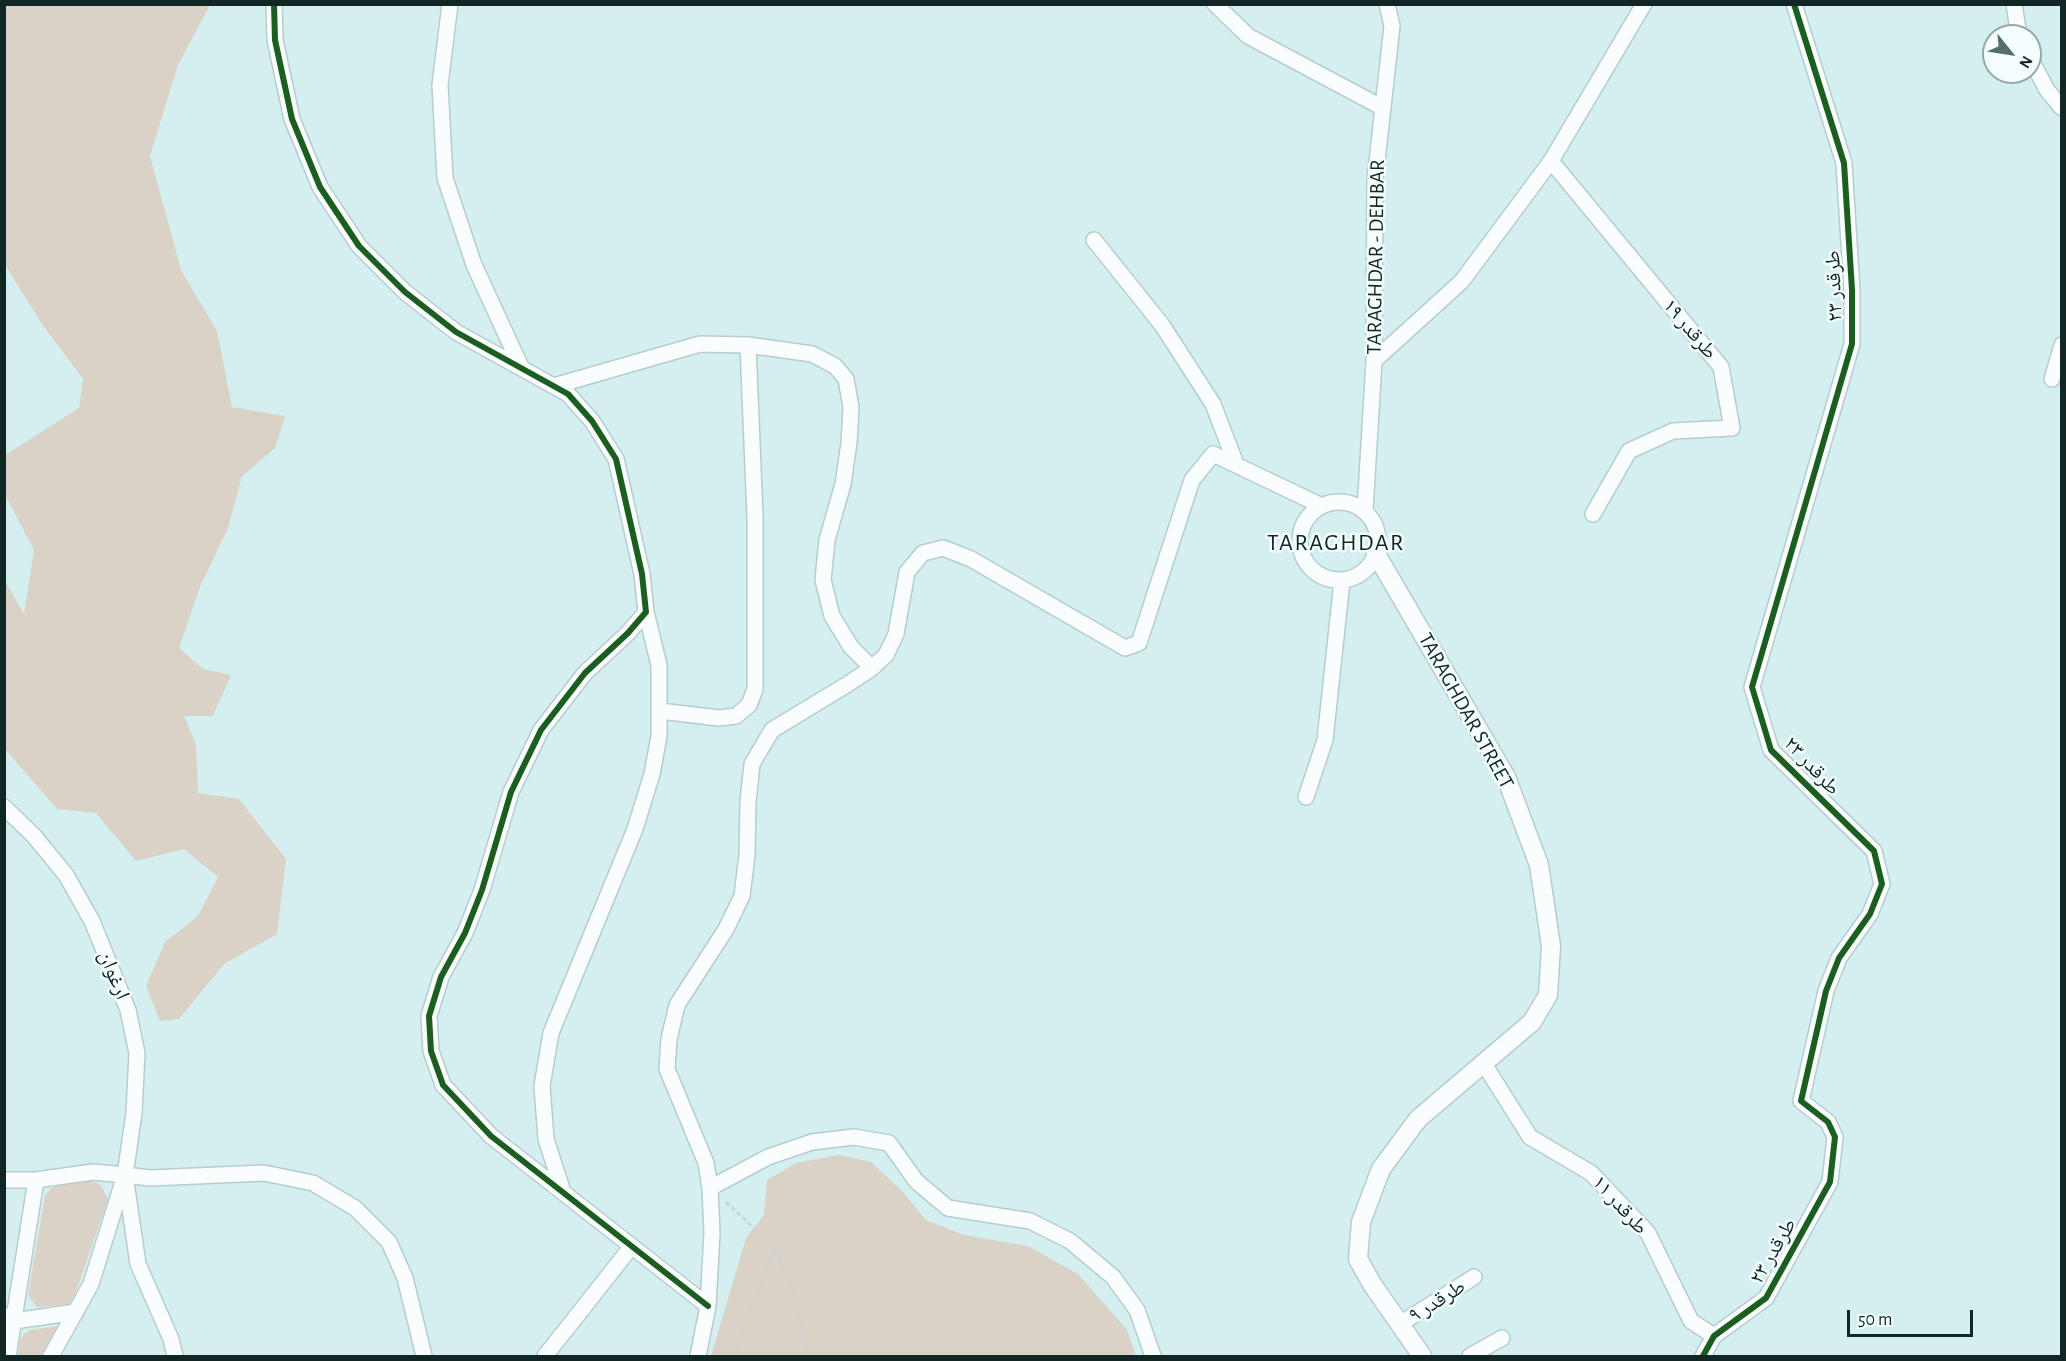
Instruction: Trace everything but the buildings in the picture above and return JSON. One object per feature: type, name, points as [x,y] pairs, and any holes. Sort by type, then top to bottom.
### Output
[{"type":"street","points":[[274,4],[274,40],[292,119],[320,187],[360,246],[405,292],[456,332],[568,394],[592,421],[616,459],[642,573],[646,612],[659,665],[659,736],[652,774],[635,829],[551,1033],[542,1086],[546,1139],[564,1192]]},
{"type":"street","points":[[450,4],[440,85],[445,178],[474,265],[521,367]]},
{"type":"street","points":[[1215,4],[1248,36],[1383,108]]},
{"type":"street","name":"TARAGHDAR - DEHBAR","points":[[1365,511],[1374,361],[1375,179],[1392,26],[1387,4]]},
{"type":"street","points":[[1374,361],[1462,281],[1551,161],[1644,4]]},
{"type":"street","name":"طرقدر ۲۳","points":[[1714,1336],[1766,1298],[1830,1182],[1835,1137],[1828,1122],[1801,1101],[1826,991],[1839,958],[1870,914],[1882,884],[1874,851],[1771,750],[1752,687],[1852,344],[1852,290],[1844,163],[1794,4]]},
{"type":"street","points":[[2014,4],[2017,24]]},
{"type":"street","points":[[2042,81],[2061,108]]},
{"type":"street","name":"طرقدر ۱۹","points":[[1551,161],[1721,367],[1732,428],[1673,431],[1629,451],[1593,514]]},
{"type":"street","points":[[1094,240],[1162,325],[1213,404],[1236,464]]},
{"type":"street","points":[[554,386],[700,344],[748,345],[812,354],[835,366],[846,378],[851,407],[849,443],[843,484],[827,540],[823,580],[832,616],[851,647],[872,668]]},
{"type":"street","points":[[660,711],[718,717],[736,716],[749,705],[755,689],[755,516],[748,345]]},
{"type":"street","points":[[2052,379],[2061,345]]},
{"type":"street","points":[[698,1356],[708,1306],[712,1233],[711,1188],[706,1163],[666,1069],[669,1040],[677,1005],[726,929],[742,896],[747,855],[748,802],[752,764],[772,730],[872,668],[886,654],[896,634],[908,572],[923,553],[943,548],[971,559],[1125,648],[1139,643],[1192,480],[1213,454],[1322,506]]},
{"type":"street","points":[[1337,502],[1352,504],[1365,511],[1374,524],[1378,538],[1377,554],[1369,567],[1357,577],[1342,581],[1326,579],[1313,571],[1304,559],[1300,544],[1302,529],[1309,515],[1322,506],[1337,502]]},
{"type":"street","name":"TARAGHDAR STREET","points":[[1377,554],[1506,777],[1539,865],[1551,946],[1548,995],[1532,1022],[1418,1119],[1381,1169],[1361,1222],[1358,1258],[1372,1284],[1422,1356]]},
{"type":"street","points":[[1306,797],[1325,740],[1342,581]]},
{"type":"street","points":[[646,612],[628,633],[585,673],[541,730],[511,792],[482,890],[465,933],[441,977],[429,1016],[431,1051],[443,1084],[491,1136],[708,1306]]},
{"type":"street","name":"ارغوان","points":[[4,807],[34,836],[66,875],[92,921],[128,1010],[137,1053],[134,1113],[125,1175]]},
{"type":"street","name":"طرقدر ۱۱","points":[[1484,1064],[1530,1137],[1591,1173],[1648,1233],[1691,1321],[1714,1336]]},
{"type":"street","points":[[711,1188],[768,1157],[812,1142],[854,1137],[889,1143],[916,1180],[948,1208],[1030,1221],[1070,1241],[1113,1277],[1137,1310],[1153,1356]]},
{"type":"street","points":[[4,1180],[36,1180],[93,1172],[150,1178],[264,1173],[313,1183],[355,1208],[389,1242],[405,1278],[424,1356]]},
{"type":"street","points":[[51,1356],[91,1284],[125,1175]]},
{"type":"street","points":[[125,1175],[138,1264],[171,1339],[175,1356]]},
{"type":"street","points":[[8,1356],[9,1318],[36,1180]]},
{"type":"street","points":[[545,1356],[632,1246]]},
{"type":"street","name":"طرقدر ۹","points":[[1400,1324],[1474,1277]]},
{"type":"street","points":[[9,1318],[76,1312]]},
{"type":"street","points":[[1703,1356],[1714,1336]]},
{"type":"street","points":[[1470,1356],[1502,1338]]},
{"type":"path","points":[[711,1188],[774,1247],[794,1292],[808,1356]]},
{"type":"path","points":[[735,1356],[737,1344],[774,1247]]},
{"type":"shaded area","points":[[5,4],[210,5],[178,65],[150,156],[181,270],[217,331],[232,407],[285,416],[275,448],[242,476],[228,528],[200,587],[179,648],[203,669],[231,675],[213,716],[184,716],[196,744],[198,793],[239,799],[286,859],[277,934],[224,964],[179,1019],[160,1021],[146,986],[165,942],[198,916],[218,877],[184,849],[136,861],[96,813],[57,809],[5,749],[5,581],[24,614],[34,550],[5,495],[5,455],[79,408],[83,379],[42,324],[5,265]]},
{"type":"shaded area","points":[[839,1155],[871,1162],[902,1191],[926,1220],[964,1235],[1028,1246],[1078,1274],[1127,1330],[1136,1356],[711,1356],[746,1238],[764,1215],[767,1180],[796,1163]]},
{"type":"shaded area","points":[[92,1180],[101,1186],[108,1199],[76,1292],[69,1304],[37,1307],[28,1295],[45,1195],[53,1187]]},
{"type":"shaded area","points":[[58,1326],[41,1356],[18,1356],[20,1340],[24,1334],[31,1330]]},
{"type":"cycle path","points":[[274,4],[275,40],[292,119],[320,187],[359,246],[405,292],[456,332],[568,394],[592,421],[616,459],[642,574],[646,612],[628,633],[585,673],[541,730],[511,792],[482,890],[465,933],[441,977],[429,1016],[431,1051],[443,1085],[491,1136],[708,1306]]},
{"type":"cycle path","points":[[1703,1356],[1714,1336],[1766,1298],[1830,1182],[1835,1137],[1828,1122],[1801,1101],[1826,991],[1839,958],[1870,914],[1882,884],[1874,851],[1771,750],[1752,687],[1852,344],[1852,290],[1844,163],[1794,4]]},
{"type":"district","name":"TARAGHDAR","points":[[1336,543]]}]
